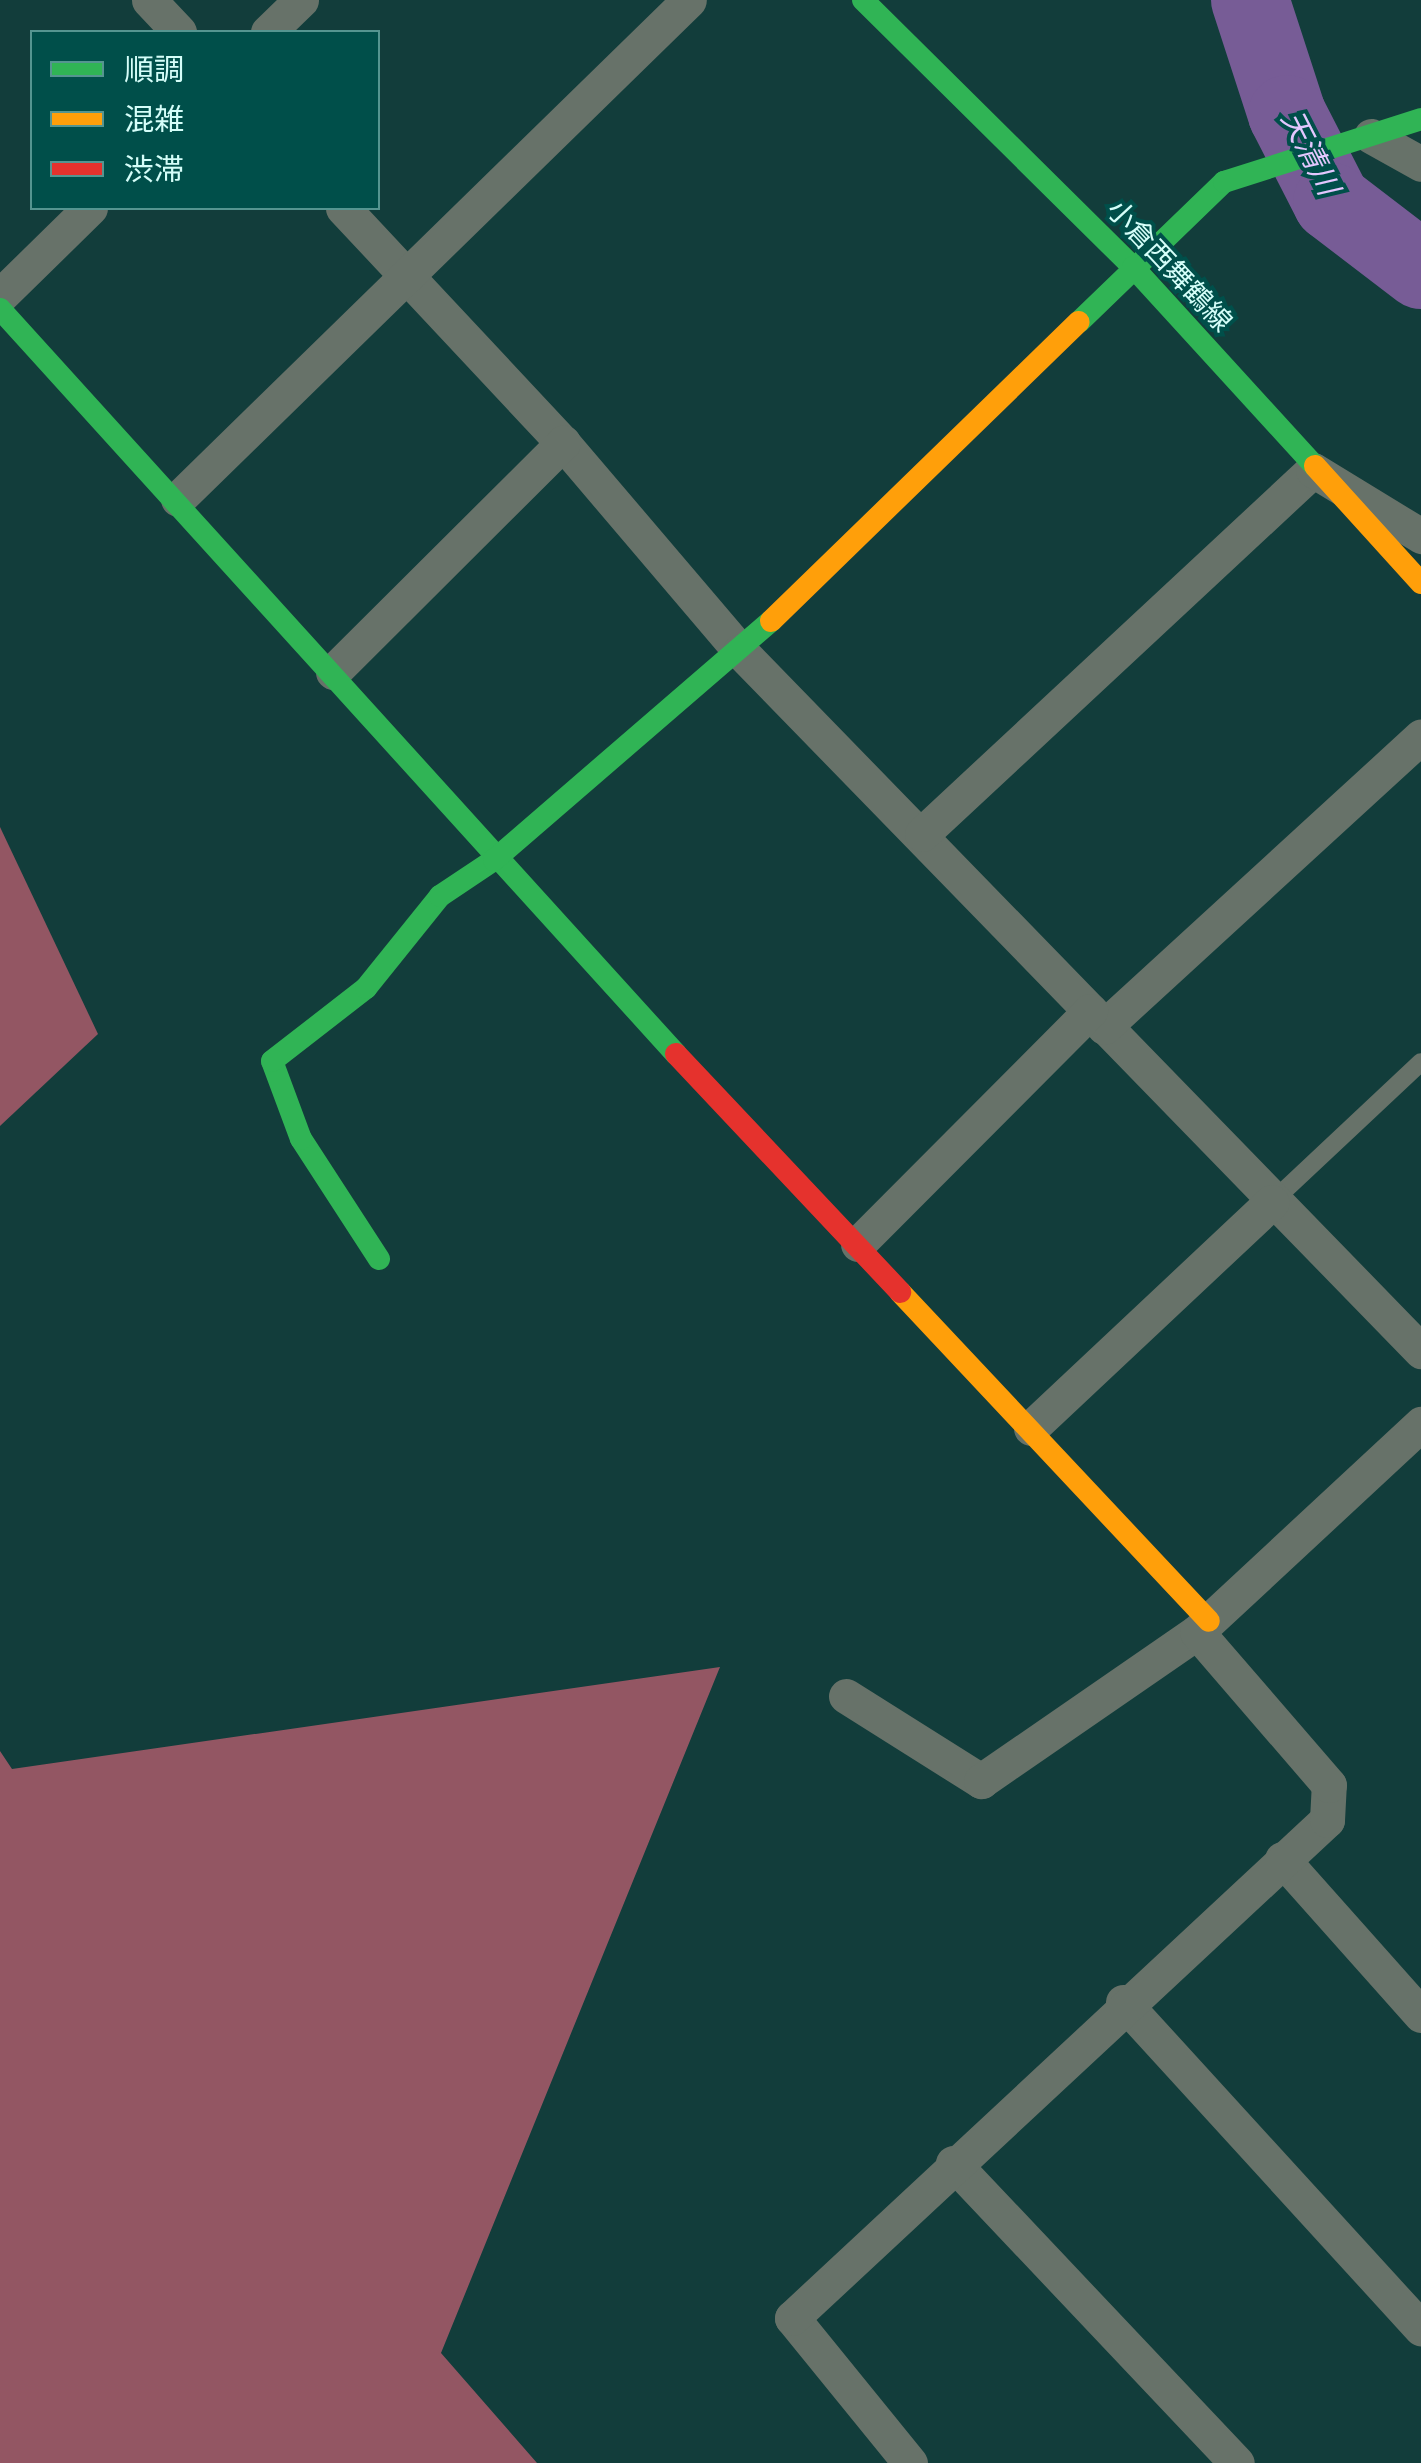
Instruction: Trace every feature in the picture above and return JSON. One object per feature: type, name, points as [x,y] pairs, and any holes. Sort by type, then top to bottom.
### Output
[{"type":"street","points":[[148,0],[177,30]]},
{"type":"street","points":[[270,30],[301,0]]},
{"type":"street","points":[[178,498],[688,0]]},
{"type":"street","name":"小倉西舞鶴線","points":[[863,0],[1133,266],[1313,470],[1421,583]]},
{"type":"street","points":[[379,1259],[301,1139],[272,1061],[366,988],[440,896],[494,860],[740,651],[1133,266],[1224,182],[1421,118]]},
{"type":"street","points":[[1371,136],[1421,164]]},
{"type":"street","points":[[0,296],[88,210]]},
{"type":"street","points":[[345,210],[563,444],[740,651],[1421,1351]]},
{"type":"street","points":[[0,310],[178,498],[334,672],[494,860],[1031,1428],[1203,1627],[1329,1785],[1327,1820],[1123,2002],[792,2318],[910,2463]]},
{"type":"street","points":[[334,672],[563,444]]},
{"type":"street","points":[[922,834],[1313,470],[1421,536]]},
{"type":"street","points":[[858,1244],[1097,1019],[1421,737]]},
{"type":"street","points":[[1031,1428],[1272,1202]]},
{"type":"street","points":[[846,1696],[980,1781],[1203,1627],[1421,1424]]},
{"type":"street","points":[[1282,1859],[1421,2015]]},
{"type":"street","points":[[1123,2002],[1421,2328]]},
{"type":"street","points":[[953,2163],[1237,2463]]},
{"type":"lane","points":[[1272,1202],[1421,1062]]},
{"type":"shaded area","points":[[0,827],[98,1034],[0,1126]]},
{"type":"shaded area","points":[[720,1667],[441,2353],[537,2463],[0,2463],[0,1751],[12,1769]]},
{"type":"waterway","name":"天清川","points":[[1250,0],[1287,114],[1332,202],[1421,270]]},
{"type":"traffic: fast","points":[[863,0],[1133,267],[1315,466]]},
{"type":"traffic: fast","points":[[1079,322],[1224,182],[1421,119]]},
{"type":"traffic: fast","points":[[0,309],[676,1054]]},
{"type":"traffic: fast","points":[[379,1259],[301,1139],[272,1061],[366,988],[440,896],[494,860],[771,621]]},
{"type":"traffic: slow","points":[[771,621],[1079,322]]},
{"type":"traffic: slow","points":[[1315,466],[1421,583]]},
{"type":"traffic: slow","points":[[900,1292],[1209,1621]]},
{"type":"traffic: jam","points":[[676,1054],[900,1292]]}]
